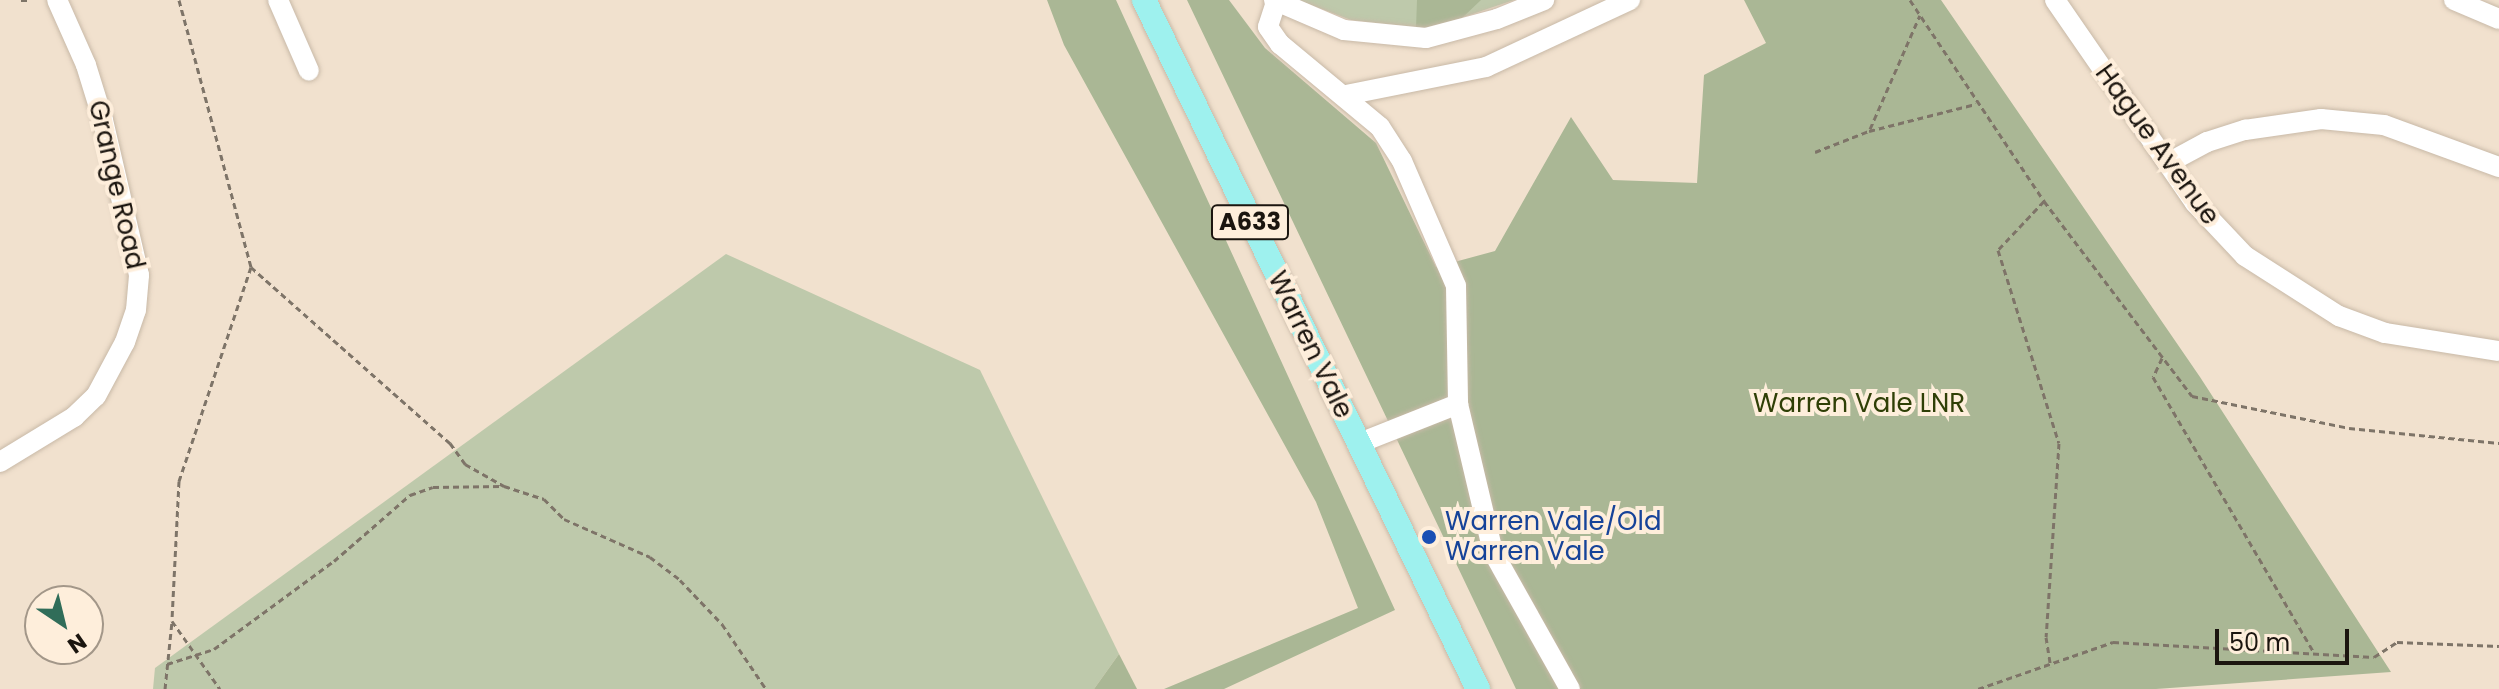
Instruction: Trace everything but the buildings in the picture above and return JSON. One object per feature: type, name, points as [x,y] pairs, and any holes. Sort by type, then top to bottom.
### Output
[{"type":"main road","name":"Warren Vale","points":[[1144,0],[1478,689]]},
{"type":"street","name":"Grange Road","points":[[0,462],[74,417],[96,396],[125,342],[136,310],[139,275],[103,120],[86,65],[57,0]]},
{"type":"street","points":[[278,0],[309,71]]},
{"type":"street","points":[[1544,0],[1497,19],[1426,38],[1344,30],[1275,1],[1268,27],[1280,44],[1346,95],[1380,127],[1402,161],[1456,286],[1458,404],[1493,552],[1570,689]]},
{"type":"street","points":[[1346,95],[1486,67],[1630,0]]},
{"type":"street","name":"Hague Avenue","points":[[2055,0],[2168,163],[2222,234],[2298,294],[2385,333],[2499,351]]},
{"type":"street","points":[[2454,0],[2499,19]]},
{"type":"street","points":[[2168,163],[2207,142],[2245,130],[2321,119],[2384,125],[2499,167]]},
{"type":"street","points":[[1357,444],[1458,404]]},
{"type":"path","points":[[21,0],[30,0]]},
{"type":"path","points":[[179,0],[251,267],[450,443],[465,464],[504,486],[544,499],[564,519],[650,557],[680,580],[722,624],[766,689]]},
{"type":"path","points":[[1910,0],[1976,104],[2044,201],[2192,396],[2349,428],[2499,443]]},
{"type":"path","points":[[1869,131],[1920,15]]},
{"type":"path","points":[[1815,152],[1869,131],[1976,104]]},
{"type":"path","points":[[2044,201],[1998,250],[2059,443],[2046,637],[2051,667]]},
{"type":"path","points":[[165,689],[172,621],[179,481],[251,267]]},
{"type":"path","points":[[2162,358],[2153,377],[2314,652]]},
{"type":"path","points":[[167,664],[195,652],[214,649],[334,561],[410,495],[433,487],[504,486]]},
{"type":"path","points":[[172,621],[220,689]]},
{"type":"path","points":[[1978,689],[2051,667],[2113,642],[2374,657],[2397,642],[2499,646]]},
{"type":"green space","points":[[1047,0],[1116,0],[1395,610],[1224,689],[1164,689],[1358,608],[1316,502],[1064,45]]},
{"type":"green space","name":"Warren Vale LNR","points":[[1187,0],[1229,0],[1265,48],[1376,143],[1436,267],[1495,251],[1571,117],[1613,180],[1697,183],[1704,75],[1766,43],[1744,0],[1941,0],[2200,377],[2391,672],[2156,689],[1516,689]]},
{"type":"green space","points":[[1298,0],[1514,0],[1428,29],[1351,20]]},
{"type":"green space","points":[[1417,0],[1481,0],[1461,19],[1428,29],[1416,28]]},
{"type":"green space","points":[[726,254],[980,370],[1119,654],[1094,689],[153,689],[155,668]]},
{"type":"green space","points":[[1119,654],[1137,689],[1094,689]]},
{"type":"place","name":"Warren Vale/Old Warren Vale","points":[[1429,537]]}]
